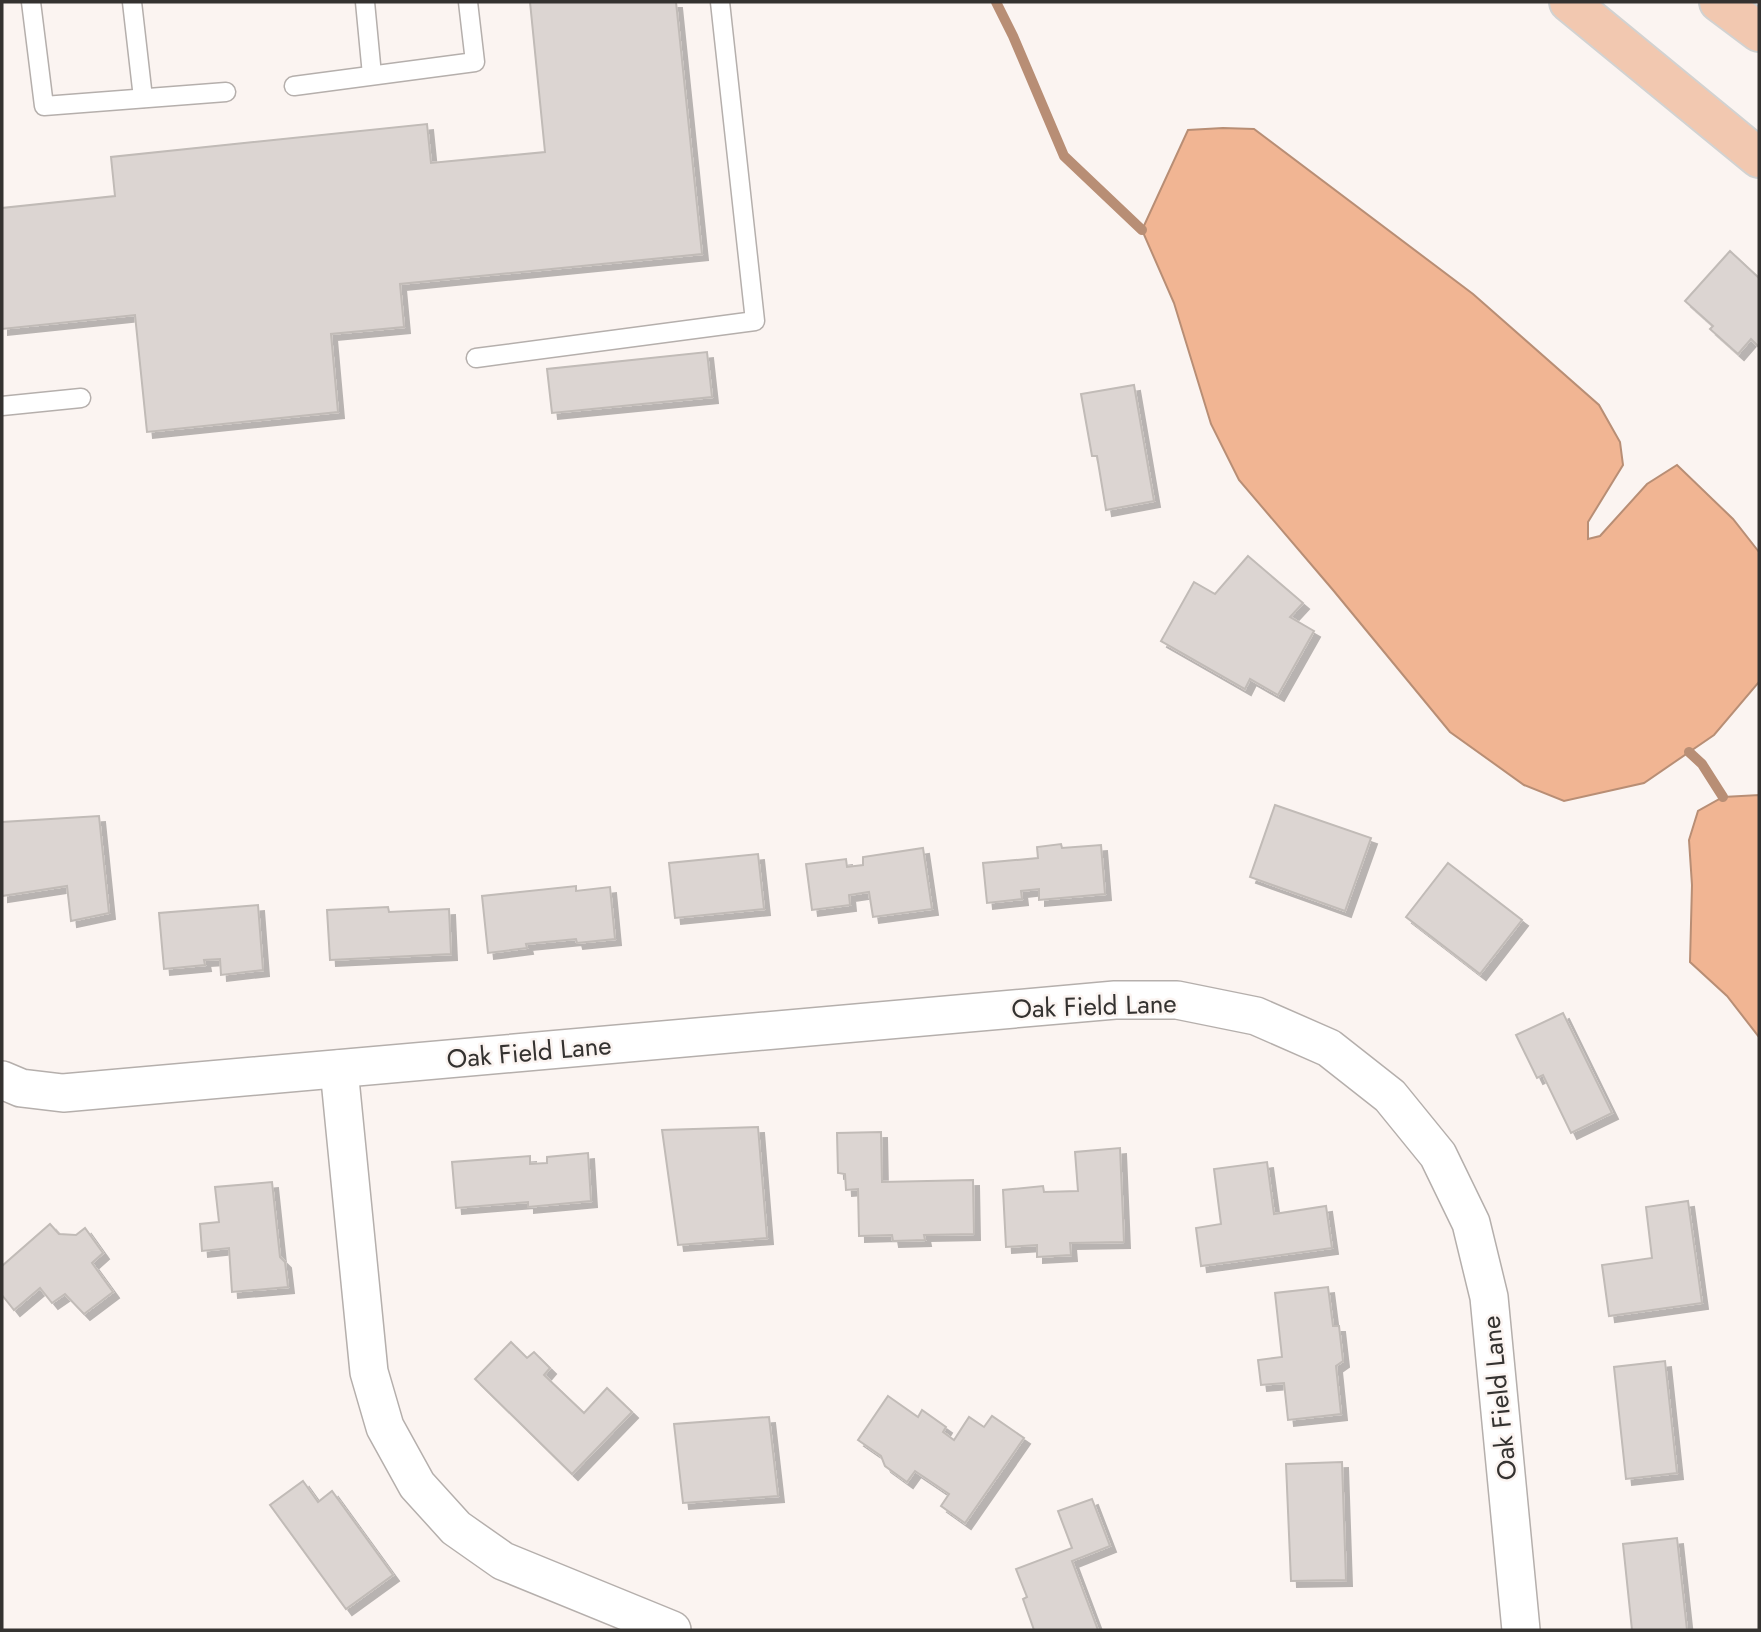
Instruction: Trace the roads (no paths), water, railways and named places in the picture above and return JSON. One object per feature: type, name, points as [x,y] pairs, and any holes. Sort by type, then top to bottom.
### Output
[{"type":"main road","points":[[1569,2],[1759,158]]},
{"type":"main road","points":[[1719,2],[1759,32]]},
{"type":"street","name":"Oak Field Lane","points":[[2,1080],[21,1088],[63,1093],[1115,1000],[1177,1000],[1256,1016],[1329,1048],[1391,1096],[1438,1155],[1471,1223],[1489,1297],[1521,1630]]},
{"type":"street","points":[[338,1069],[369,1372],[385,1427],[418,1485],[456,1528],[503,1562],[672,1630]]},
{"type":"lane","points":[[31,2],[44,106],[226,92]]},
{"type":"lane","points":[[132,2],[143,98]]},
{"type":"lane","points":[[365,2],[372,75]]},
{"type":"lane","points":[[294,86],[475,62],[468,2]]},
{"type":"lane","points":[[476,358],[755,321],[720,2]]},
{"type":"lane","points":[[2,406],[82,398]]},
{"type":"waterway","points":[[996,2],[1064,156],[1142,230]]},
{"type":"waterway","points":[[1689,752],[1702,764],[1723,797]]}]
